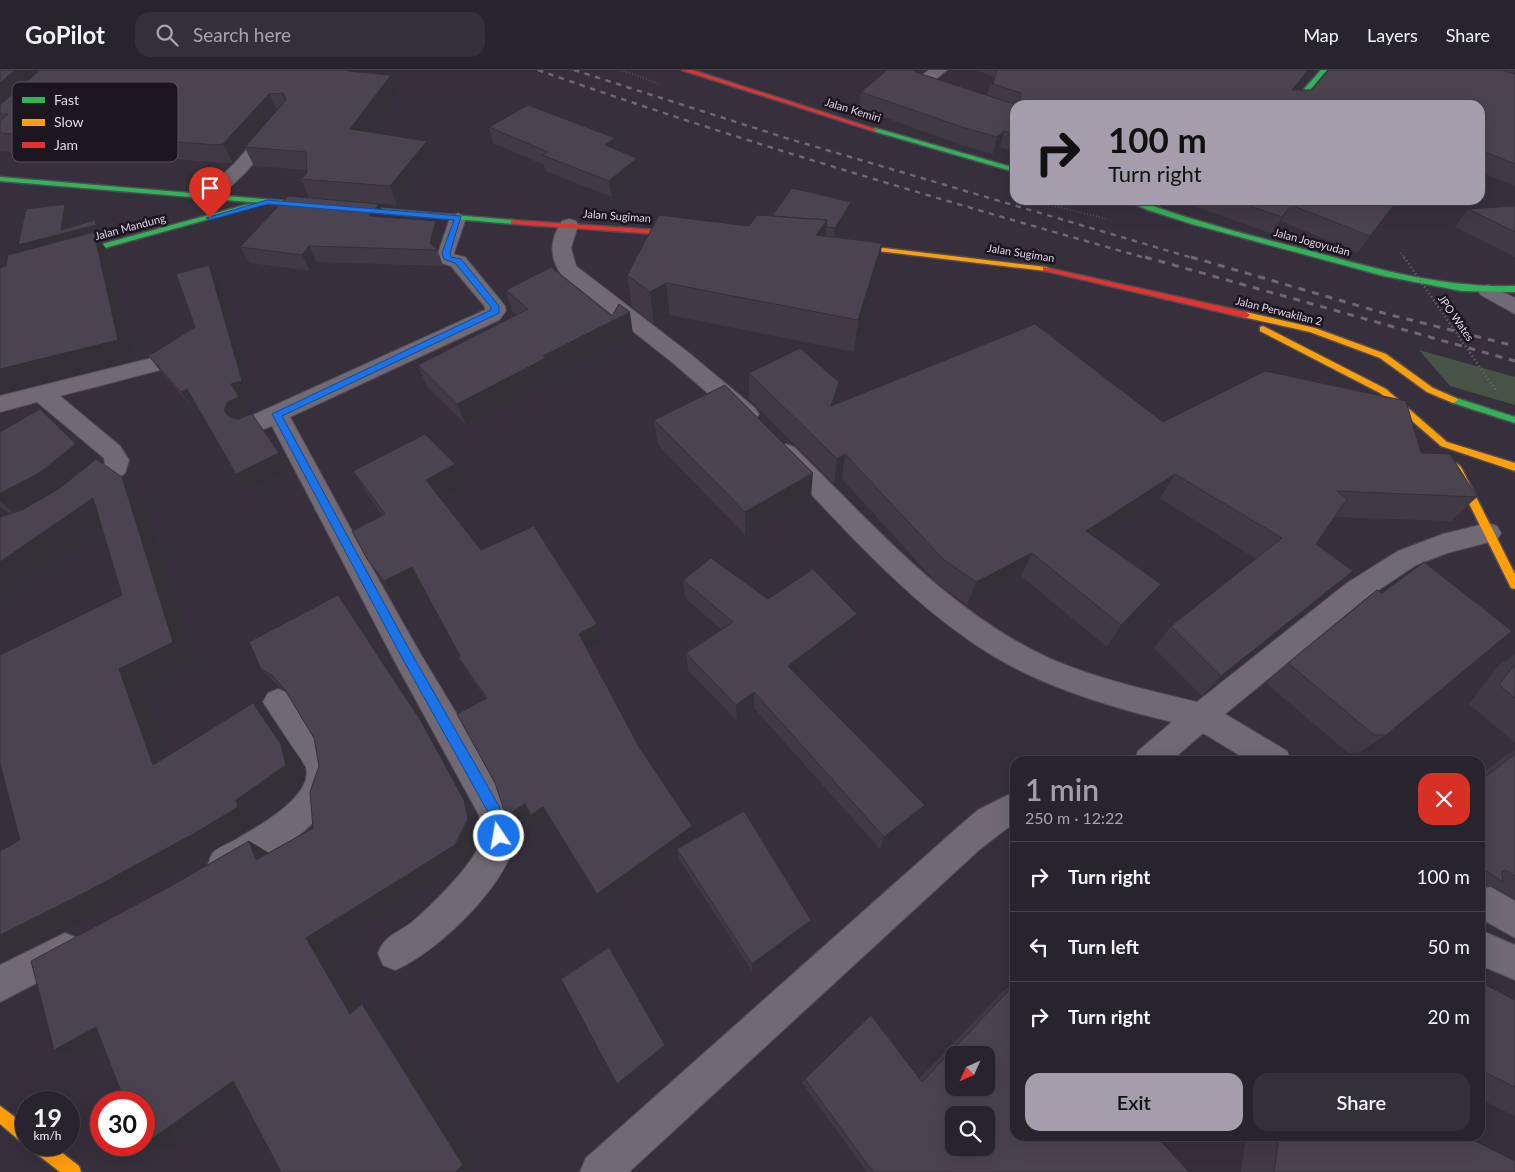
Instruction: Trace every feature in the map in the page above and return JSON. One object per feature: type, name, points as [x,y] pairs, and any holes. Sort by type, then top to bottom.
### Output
[{"type":"main road","name":"Jalan Kemiri","points":[[685,70],[830,117],[1010,169]]},
{"type":"main road","points":[[1297,100],[1324,70]]},
{"type":"main road","name":"Jalan Sugiman","points":[[0,179],[458,218],[697,235]]},
{"type":"main road","name":"Jalan Mandung","points":[[0,276],[267,202]]},
{"type":"main road","name":"Jalan Jogoyudan","points":[[1144,205],[1175,218],[1404,279],[1488,291],[1515,288]]},
{"type":"main road","name":"Jalan Sugiman","points":[[835,245],[1039,267],[1228,311]]},
{"type":"main road","points":[[1228,311],[1383,391],[1444,444],[1515,585]]},
{"type":"main road","name":"Jalan Perwakilan 2","points":[[1228,311],[1312,330],[1383,356],[1430,390],[1474,408],[1515,420]]},
{"type":"main road","points":[[1444,444],[1515,466]]},
{"type":"main road","points":[[0,1114],[15,1126]]},
{"type":"main road","points":[[53,1156],[73,1172]]},
{"type":"street","points":[[939,70],[919,84],[1010,114]]},
{"type":"street","points":[[210,196],[240,168],[285,117]]},
{"type":"street","points":[[570,225],[560,250],[561,260],[568,270],[731,398],[917,585],[988,639],[1042,668],[1130,699],[1200,716],[1268,756]]},
{"type":"street","points":[[250,426],[492,315],[496,311],[495,306],[458,261],[448,256]]},
{"type":"street","points":[[1488,291],[1515,307]]},
{"type":"street","points":[[0,404],[160,364]]},
{"type":"street","points":[[42,394],[112,452],[117,460],[116,467],[67,504]]},
{"type":"street","points":[[277,414],[405,653],[494,810],[499,836],[491,860],[467,891],[423,935],[395,953]]},
{"type":"street","points":[[1155,756],[1200,716],[1356,591],[1407,558],[1443,544],[1488,533]]},
{"type":"street","points":[[201,878],[302,813],[320,791],[323,773],[310,746],[278,702]]},
{"type":"street","points":[[600,1172],[968,839],[989,821],[1010,811]]},
{"type":"street","points":[[1485,901],[1515,921]]},
{"type":"street","points":[[0,984],[88,938]]},
{"type":"street","points":[[1485,949],[1515,963]]},
{"type":"lane","points":[[448,256],[458,218]]},
{"type":"path","name":"JPO Wates","points":[[1401,254],[1497,392]]},
{"type":"green space","points":[[1419,350],[1515,377],[1515,405],[1450,386]]},
{"type":"building","points":[[0,70],[15,70],[0,83]]},
{"type":"building","points":[[40,70],[348,70],[391,75],[350,129],[427,141],[390,186],[301,179],[307,173],[306,152],[245,147],[286,100],[283,93],[269,94],[223,144],[216,145],[178,142],[178,82],[26,82]]},
{"type":"building","points":[[887,70],[914,70],[915,72],[1010,103],[1010,133],[1004,131],[997,137],[962,127],[861,92]]},
{"type":"building","points":[[997,70],[1308,70],[1292,90],[1312,90],[1328,70],[1502,70],[1515,74],[1515,164],[1485,152],[1485,100],[1020,100],[1021,93],[993,84]]},
{"type":"building","points":[[12,94],[12,134],[0,133],[0,121],[8,114],[0,114],[0,105]]},
{"type":"building","points":[[528,105],[615,138],[605,145],[637,158],[609,181],[542,155],[548,152],[489,127]]},
{"type":"building","points":[[792,188],[851,202],[835,228],[826,227],[827,220],[772,216]]},
{"type":"building","points":[[288,196],[379,204],[369,216],[436,221],[430,243],[438,250],[309,246],[302,255],[240,247]]},
{"type":"building","points":[[65,204],[61,230],[95,220],[96,225],[18,245],[26,209]]},
{"type":"building","points":[[1247,205],[1291,205],[1282,217]]},
{"type":"building","points":[[1291,205],[1394,205],[1370,236]]},
{"type":"building","points":[[1515,206],[1515,232],[1468,209]]},
{"type":"building","points":[[659,215],[749,226],[757,215],[827,220],[816,235],[882,243],[858,320],[666,283],[650,292],[627,275]]},
{"type":"building","points":[[94,232],[118,340],[0,369],[0,268],[6,266],[8,255]]},
{"type":"building","points":[[209,265],[242,381],[231,384],[239,397],[228,402],[224,410],[229,417],[238,419],[252,414],[279,453],[236,474],[187,389],[181,392],[148,355],[195,327],[176,274]]},
{"type":"building","points":[[551,267],[612,316],[619,304],[630,312],[543,356],[546,358],[457,404],[418,365],[528,309],[506,290]]},
{"type":"building","points":[[1035,324],[1163,422],[1265,371],[1406,401],[1421,453],[1450,454],[1477,497],[1337,491],[1347,499],[1316,544],[1353,571],[1221,676],[1171,626],[1282,538],[1175,474],[1086,531],[1161,584],[1121,625],[1032,553],[976,582],[943,559],[845,454],[837,459],[749,373],[800,348],[839,382],[831,406]]},
{"type":"building","points":[[725,385],[813,473],[745,512],[654,420]]},
{"type":"building","points":[[40,409],[76,444],[39,473],[0,493],[0,432]]},
{"type":"building","points":[[425,434],[455,464],[426,480],[481,550],[534,526],[597,624],[579,634],[639,747],[692,826],[597,894],[543,807],[531,815],[525,804],[506,816],[495,783],[457,714],[487,698],[458,657],[460,656],[412,567],[384,581],[367,559],[352,531],[385,514],[353,471]]},
{"type":"building","points":[[96,459],[122,477],[173,642],[119,669],[153,765],[253,703],[281,744],[286,765],[236,800],[238,807],[195,833],[84,893],[0,935],[0,851],[20,840],[0,764],[0,655],[122,595],[93,498],[0,562],[0,517],[22,510],[60,488]]},
{"type":"building","points":[[711,558],[768,599],[813,569],[857,614],[788,666],[925,805],[884,837],[754,692],[736,705],[686,653],[733,622],[683,580]]},
{"type":"building","points":[[1424,562],[1512,631],[1386,735],[1374,735],[1288,663],[1377,590],[1382,593]]},
{"type":"building","points":[[338,595],[421,721],[464,800],[468,819],[455,845],[306,938],[350,1014],[362,1004],[463,1165],[455,1172],[281,1172],[233,1081],[155,1137],[155,1091],[121,1091],[96,1027],[54,1050],[31,961],[171,886],[249,841],[256,860],[313,828],[310,792],[319,766],[314,738],[285,690],[273,676],[261,669],[249,642]]},
{"type":"building","points":[[1515,664],[1515,698],[1499,685]]},
{"type":"building","points":[[1515,754],[1515,876],[1505,870],[1502,872],[1503,882],[1485,870],[1485,777]]},
{"type":"building","points":[[744,811],[811,920],[752,964],[677,849]]},
{"type":"building","points":[[609,947],[665,1045],[617,1084],[561,979]]},
{"type":"building","points":[[1485,985],[1515,1000],[1515,1087],[1485,1072]]},
{"type":"building","points":[[1010,989],[1010,1141],[1161,1141],[1189,1172],[873,1172],[805,1079],[871,1015],[922,1082],[945,1058],[945,1096],[995,1096],[995,1046],[956,1046]]},
{"type":"building","points":[[1278,1141],[1475,1141],[1515,1161],[1515,1172],[1274,1172]]},
{"type":"railway","points":[[538,70],[766,146],[1149,259]]},
{"type":"railway","points":[[574,70],[786,138],[1010,204]]},
{"type":"railway","points":[[1013,205],[1196,259]]},
{"type":"railway","points":[[1145,257],[1515,361]]},
{"type":"railway","points":[[1191,257],[1387,314],[1515,346]]},
{"type":"traffic: fast","points":[[1297,100],[1324,70]]},
{"type":"traffic: fast","points":[[875,130],[1010,169]]},
{"type":"traffic: fast","points":[[0,179],[514,222]]},
{"type":"traffic: fast","points":[[1143,205],[1217,229],[1410,280],[1462,288],[1515,289]]},
{"type":"traffic: fast","points":[[0,275],[252,206]]},
{"type":"traffic: fast","points":[[1453,400],[1515,420]]},
{"type":"traffic: slow","points":[[844,245],[1046,269]]},
{"type":"traffic: slow","points":[[1246,315],[1312,330],[1383,356],[1430,390],[1453,400]]},
{"type":"traffic: slow","points":[[1263,329],[1383,391],[1444,444],[1515,467]]},
{"type":"traffic: slow","points":[[1456,467],[1515,585]]},
{"type":"traffic: slow","points":[[0,1114],[15,1126]]},
{"type":"traffic: slow","points":[[53,1156],[73,1172]]},
{"type":"traffic: jam","points":[[685,70],[875,130]]},
{"type":"traffic: jam","points":[[514,222],[686,234]]},
{"type":"traffic: jam","points":[[1046,269],[1246,315]]},
{"type":"route","points":[[210,218],[267,202],[458,218],[446,253],[448,259],[458,261],[495,306],[496,311],[492,315],[277,414],[405,653],[494,810],[499,836]]}]
